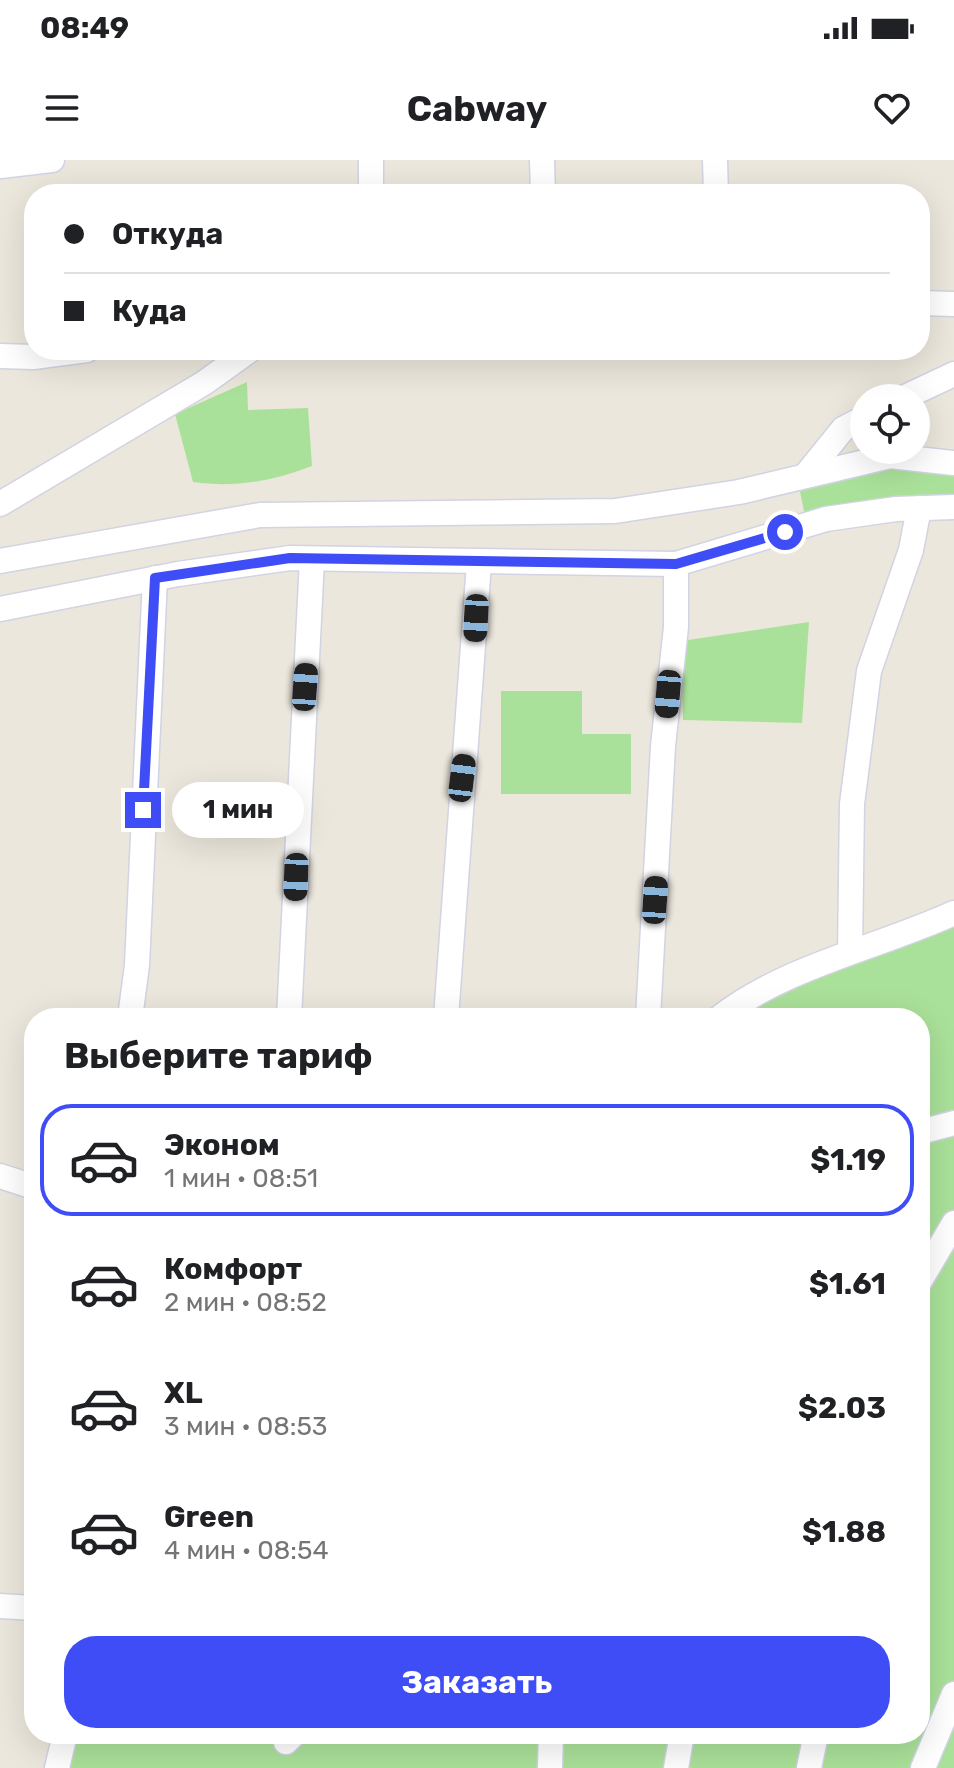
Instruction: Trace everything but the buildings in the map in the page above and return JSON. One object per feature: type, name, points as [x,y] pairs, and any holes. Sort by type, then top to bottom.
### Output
[{"type":"street","points":[[0,166],[52,160]]},
{"type":"street","points":[[371,160],[371,184]]},
{"type":"street","points":[[542,160],[543,184]]},
{"type":"street","points":[[715,160],[716,184]]},
{"type":"street","points":[[930,303],[954,304]]},
{"type":"street","points":[[0,356],[24,357]]},
{"type":"street","points":[[0,504],[190,392],[236,360]]},
{"type":"street","points":[[930,385],[954,374]]},
{"type":"street","points":[[805,476],[843,429],[850,425]]},
{"type":"street","points":[[0,561],[260,515],[615,511],[739,492],[890,456],[954,463]]},
{"type":"street","points":[[0,609],[155,578],[290,558],[676,564],[826,519],[954,507]]},
{"type":"street","points":[[850,952],[852,804],[864,701],[869,671],[911,550],[919,508]]},
{"type":"street","points":[[290,1008],[312,559]]},
{"type":"street","points":[[447,1008],[479,563]]},
{"type":"street","points":[[649,1008],[663,746],[676,627],[676,564]]},
{"type":"street","points":[[131,1008],[137,965],[155,578]]},
{"type":"street","points":[[732,1008],[850,952],[954,913]]},
{"type":"street","points":[[930,1129],[954,1123]]},
{"type":"street","points":[[0,1176],[24,1184]]},
{"type":"street","points":[[930,1264],[954,1223]]},
{"type":"street","points":[[0,1606],[24,1607]]},
{"type":"street","points":[[923,1768],[954,1694]]},
{"type":"street","points":[[57,1768],[63,1744]]},
{"type":"street","points":[[550,1768],[551,1744]]},
{"type":"street","points":[[676,1768],[680,1744]]},
{"type":"street","points":[[809,1768],[814,1744]]},
{"type":"green space","points":[[247,382],[248,410],[308,408],[312,466],[254,482],[193,482],[175,414]]},
{"type":"green space","points":[[866,469],[954,472],[954,507],[807,525],[799,487]]},
{"type":"green space","points":[[809,622],[802,723],[683,720],[681,641]]},
{"type":"green space","points":[[501,691],[582,691],[582,734],[631,734],[631,794],[501,794]]},
{"type":"green space","points":[[954,905],[954,1768],[60,1768],[66,1744],[930,1744],[930,1008],[745,1008]]},
{"type":"route","points":[[143,810],[155,578],[290,558],[571,565],[676,564],[785,532]]}]
